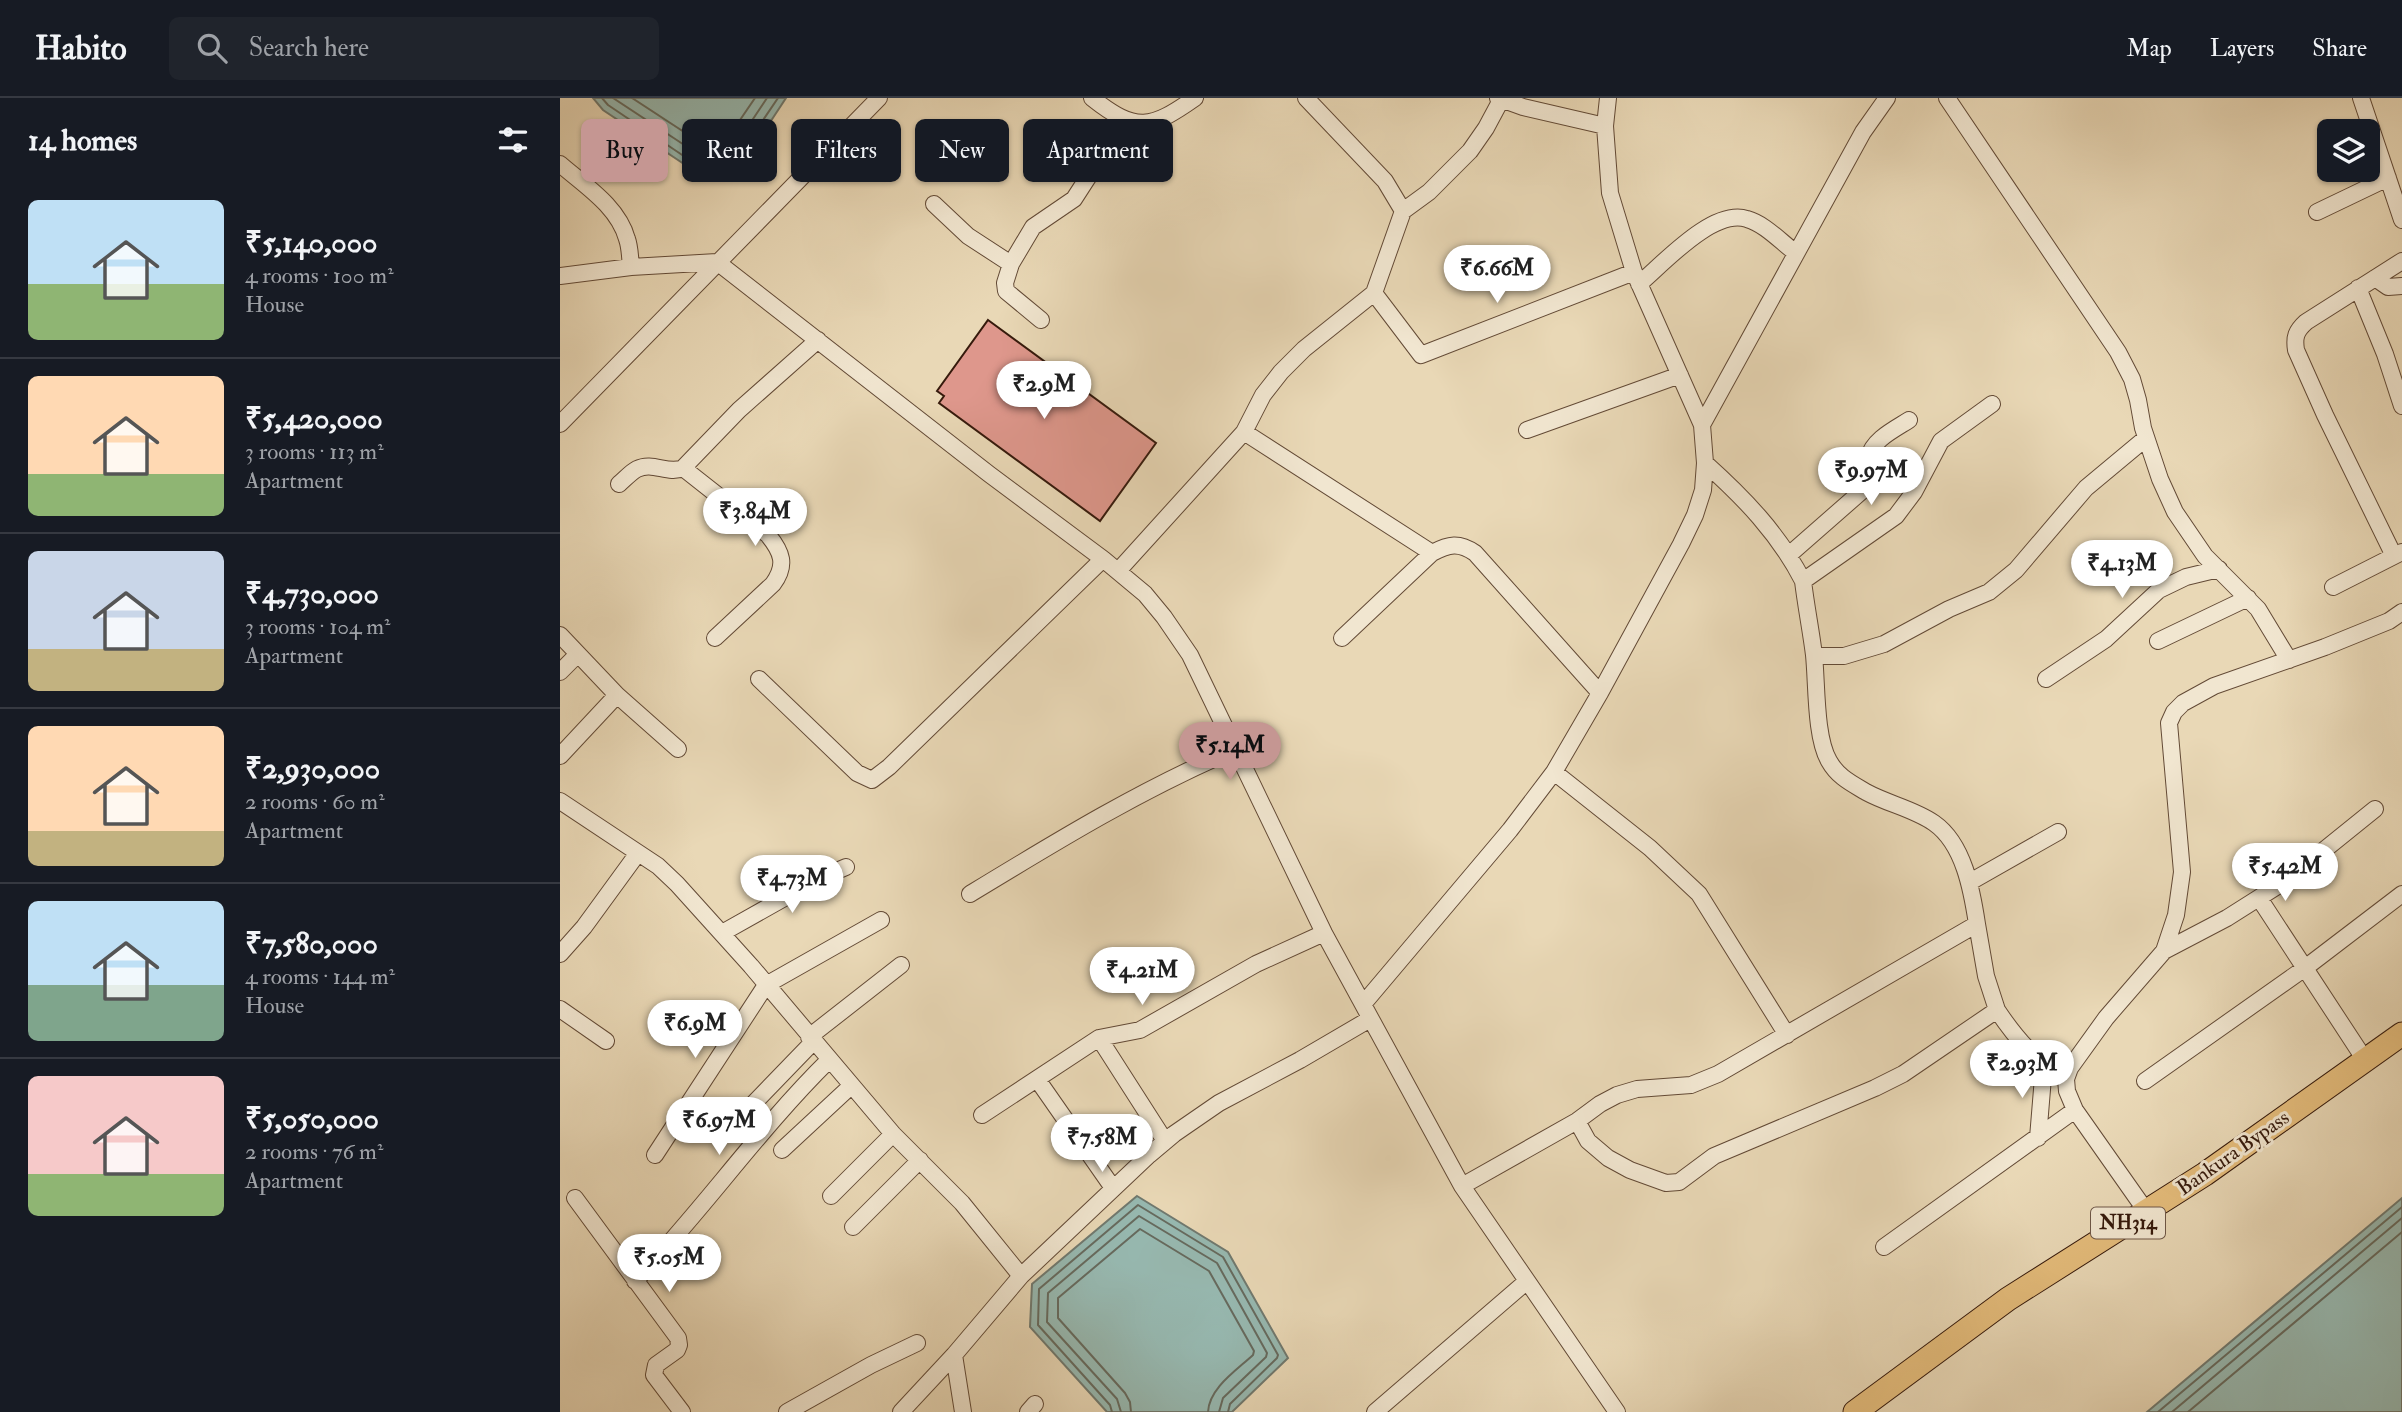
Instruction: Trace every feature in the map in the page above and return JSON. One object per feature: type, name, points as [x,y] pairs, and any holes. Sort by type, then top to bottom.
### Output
[{"type":"highway","name":"Bankura Bypass","points":[[1855,1412],[2008,1299],[2205,1174],[2402,1034]]},
{"type":"street","points":[[560,424],[879,98]]},
{"type":"street","points":[[1092,98],[1111,113],[1144,124],[1168,117],[1195,98]]},
{"type":"street","points":[[1306,98],[1385,181],[1404,211]]},
{"type":"street","points":[[901,1412],[1021,1276],[1165,1141],[1219,1103],[1300,1060],[1367,1011],[1554,772],[1600,693],[1695,515],[1703,490],[1706,463],[1702,425],[1636,278],[1610,192],[1605,126],[1608,98]]},
{"type":"street","points":[[1702,425],[1863,132],[1887,98]]},
{"type":"street","points":[[1947,98],[2118,352],[2132,379],[2146,438],[2160,480],[2175,512],[2205,556],[2258,609],[2289,660]]},
{"type":"street","points":[[2361,98],[2402,220]]},
{"type":"street","points":[[1118,571],[1244,432],[1263,395],[1281,372],[1304,349],[1374,293],[1404,211],[1429,192],[1470,151],[1486,128],[1499,99],[1605,126]]},
{"type":"street","points":[[1041,320],[1006,291],[1004,284],[1011,264],[1033,227],[1065,207],[1083,187],[1121,117]]},
{"type":"street","points":[[560,164],[600,198],[616,217],[627,239],[631,267]]},
{"type":"street","points":[[2317,212],[2388,178]]},
{"type":"street","points":[[934,204],[968,236],[1011,264]]},
{"type":"street","points":[[1374,293],[1421,355],[1636,278],[1705,227],[1726,218],[1735,216],[1755,222],[1796,253]]},
{"type":"street","points":[[2333,587],[2398,554],[2325,415],[2294,340],[2306,322],[2402,261]]},
{"type":"street","points":[[560,276],[631,267],[717,262],[1145,594],[1190,656],[1324,933],[1462,1186],[1617,1412]]},
{"type":"street","points":[[2375,278],[2388,287],[2402,286]]},
{"type":"street","points":[[2358,288],[2385,354],[2402,406]]},
{"type":"street","points":[[619,484],[637,469],[645,467],[671,471],[683,468],[739,410],[818,340]]},
{"type":"street","points":[[1527,430],[1680,375]]},
{"type":"street","points":[[1803,581],[1896,516],[1914,492],[1941,441],[1992,404]]},
{"type":"street","points":[[1790,554],[1863,490],[1872,449],[1909,420]]},
{"type":"street","points":[[1244,432],[1432,553]]},
{"type":"street","points":[[1814,656],[1844,656],[1884,644],[1949,609],[1989,592],[2016,570],[2086,488],[2146,438]]},
{"type":"street","points":[[1706,463],[1751,507],[1790,554],[1803,581],[1823,743],[1828,759],[1844,780],[1935,824],[1952,842],[1970,882],[1986,976],[1997,1010],[2014,1035],[2044,1065],[2066,1079]]},
{"type":"street","points":[[683,468],[768,535],[778,547],[783,563],[773,584],[715,638]]},
{"type":"street","points":[[1342,638],[1432,553],[1447,545],[1465,545],[1600,693]]},
{"type":"street","points":[[759,679],[857,774],[872,780],[889,767],[1103,559]]},
{"type":"street","points":[[2046,679],[2106,639],[2159,590],[2186,577],[2219,569]]},
{"type":"street","points":[[2158,641],[2248,598]]},
{"type":"street","points":[[2164,951],[2176,915],[2182,872],[2169,723],[2174,712],[2183,703],[2214,686],[2389,621],[2402,612]]},
{"type":"street","points":[[560,635],[617,695],[678,749]]},
{"type":"street","points":[[560,672],[578,654]]},
{"type":"street","points":[[560,756],[617,695]]},
{"type":"street","points":[[970,894],[1090,821],[1184,771],[1236,749]]},
{"type":"street","points":[[1554,772],[1650,848],[1699,894],[1787,1035]]},
{"type":"street","points":[[560,801],[658,866],[677,884],[722,933],[893,1135],[962,1203],[1021,1276]]},
{"type":"street","points":[[2146,1211],[2075,1110],[2067,1091],[2066,1079],[2070,1068],[2106,1018],[2164,951],[2259,898],[2326,850],[2375,809]]},
{"type":"street","points":[[1970,882],[2058,832]]},
{"type":"street","points":[[560,954],[584,927],[638,853]]},
{"type":"street","points":[[722,933],[818,879],[846,867]]},
{"type":"street","points":[[2145,1081],[2305,968],[2402,894]]},
{"type":"street","points":[[2259,898],[2365,1060]]},
{"type":"street","points":[[654,1156],[766,985],[881,920]]},
{"type":"street","points":[[1462,1186],[1577,1121],[1617,1095],[1637,1089],[1691,1085],[1703,1081],[1977,924]]},
{"type":"street","points":[[982,1115],[1099,1038],[1140,1030],[1256,964],[1324,933]]},
{"type":"street","points":[[727,1131],[811,1040],[901,965]]},
{"type":"street","points":[[560,1009],[606,1041]]},
{"type":"street","points":[[1577,1121],[1588,1141],[1608,1158],[1642,1175],[1666,1183],[1679,1182],[1714,1156],[1903,1074],[1997,1010]]},
{"type":"street","points":[[1099,1038],[1165,1141]]},
{"type":"street","points":[[635,1281],[674,1241],[772,1119],[829,1060]]},
{"type":"street","points":[[2038,1138],[2044,1065]]},
{"type":"street","points":[[1037,1079],[1113,1188]]},
{"type":"street","points":[[782,1150],[851,1086]]},
{"type":"street","points":[[1884,1247],[2075,1110]]},
{"type":"street","points":[[831,1196],[893,1135]]},
{"type":"street","points":[[853,1227],[920,1160]]},
{"type":"street","points":[[575,1198],[679,1341],[677,1350],[659,1362],[654,1371],[656,1379],[682,1412]]},
{"type":"street","points":[[1375,1412],[1527,1281]]},
{"type":"street","points":[[787,1412],[871,1365],[917,1343]]},
{"type":"street","points":[[954,1355],[963,1412]]},
{"type":"water","points":[[593,98],[786,98],[772,119],[682,119],[682,163],[668,153],[668,119],[616,119],[603,110]]},
{"type":"water","points":[[1137,1196],[1228,1252],[1288,1358],[1232,1412],[1107,1412],[1030,1327],[1032,1284]]},
{"type":"water","points":[[2402,1198],[2402,1412],[2147,1412]]},
{"type":"building","points":[[988,320],[1156,443],[1100,521],[939,403],[944,396],[937,391]]}]
